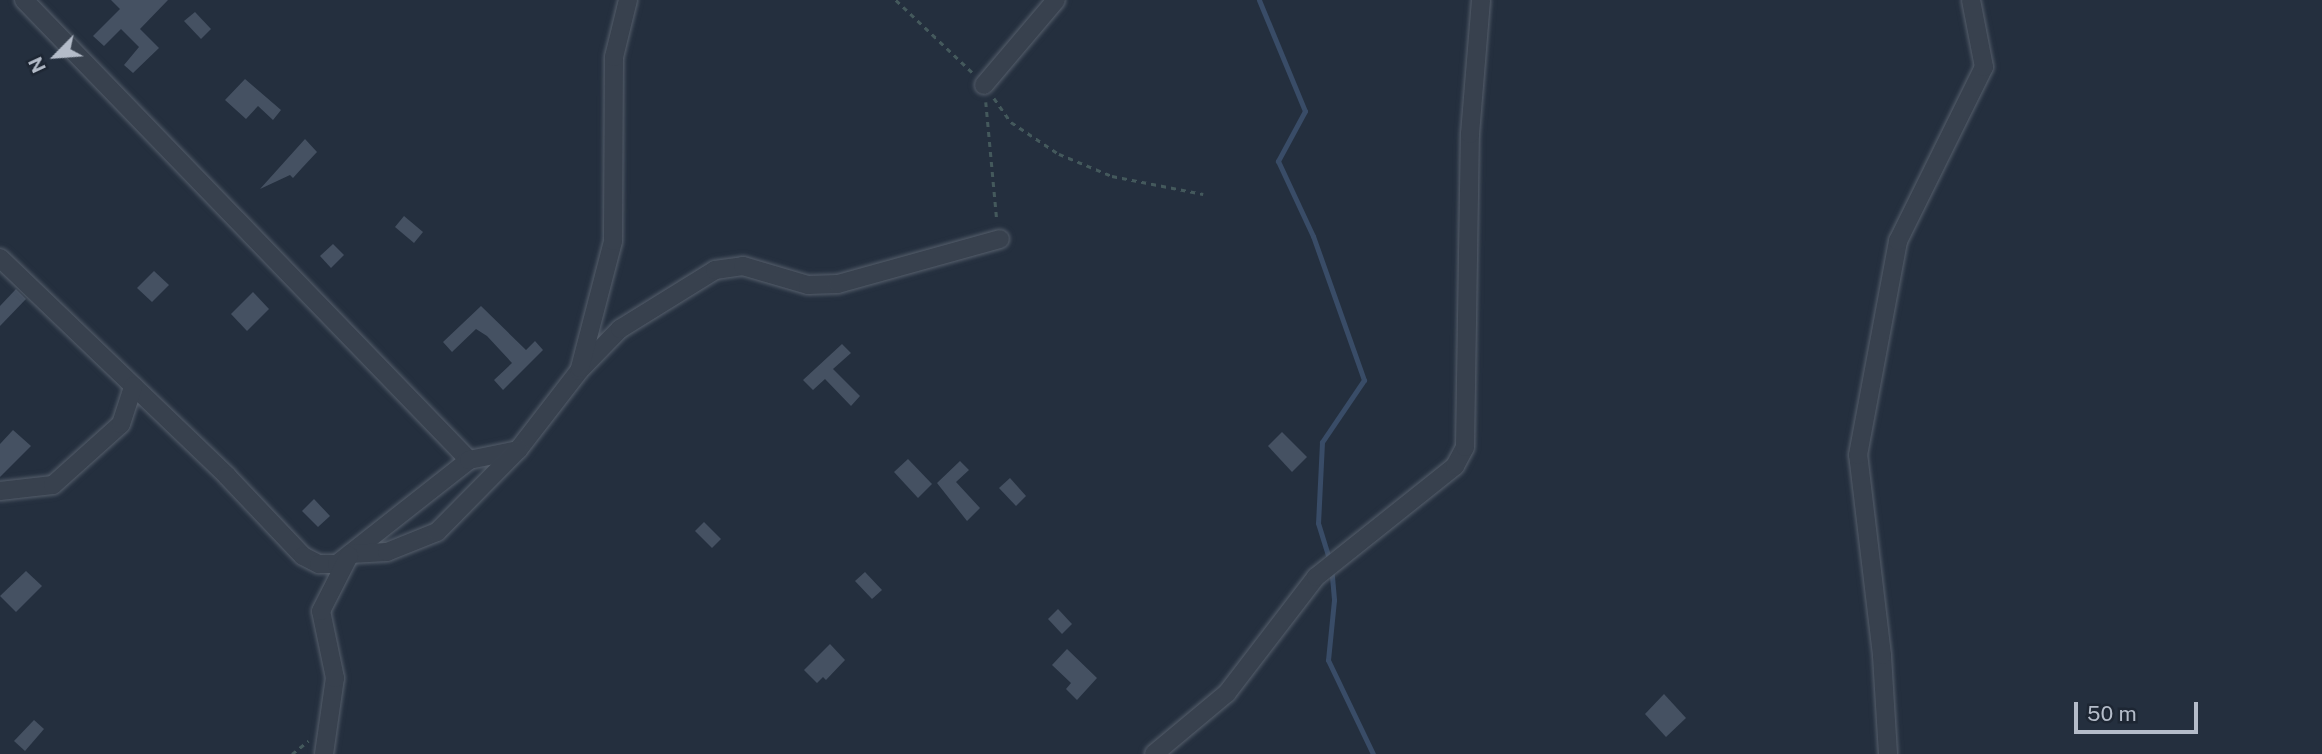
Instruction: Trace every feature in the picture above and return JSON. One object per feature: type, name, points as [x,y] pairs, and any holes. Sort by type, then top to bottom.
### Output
[{"type":"street","points":[[24,0],[469,460]]},
{"type":"street","points":[[579,372],[613,241],[614,57],[628,0]]},
{"type":"street","points":[[984,85],[1056,0]]},
{"type":"street","points":[[1154,754],[1227,693],[1316,577],[1455,466],[1465,447],[1470,134],[1481,0]]},
{"type":"street","points":[[1888,754],[1882,655],[1858,455],[1898,241],[1983,67],[1971,0]]},
{"type":"street","points":[[350,554],[387,552],[437,532],[518,450],[579,372],[620,329],[715,270],[743,266],[808,285],[838,284],[1000,239]]},
{"type":"street","points":[[0,258],[303,556],[319,564],[337,564],[469,460],[518,450]]},
{"type":"street","points":[[0,491],[53,485],[121,424],[133,386]]},
{"type":"street","points":[[324,754],[335,678],[321,611],[350,554]]},
{"type":"path","points":[[896,0],[932,30],[984,85],[1011,122],[1059,154],[1112,176],[1203,194]]},
{"type":"path","points":[[984,85],[1000,239]]},
{"type":"building","points":[[111,0],[168,0],[140,29],[159,48],[133,73],[124,65],[139,47],[121,29],[104,46],[93,36],[120,9]]},
{"type":"building","points":[[195,12],[211,29],[201,39],[184,21]]},
{"type":"building","points":[[245,79],[281,110],[273,120],[258,106],[246,119],[225,100]]},
{"type":"building","points":[[305,139],[317,152],[293,178],[290,175],[260,189]]},
{"type":"building","points":[[404,216],[423,232],[414,243],[395,227]]},
{"type":"building","points":[[333,244],[344,255],[331,268],[320,256]]},
{"type":"building","points":[[154,271],[169,285],[152,302],[137,288]]},
{"type":"building","points":[[16,289],[26,299],[0,326],[0,306]]},
{"type":"building","points":[[253,292],[269,309],[247,331],[231,314]]},
{"type":"building","points":[[481,306],[526,350],[535,341],[543,350],[503,390],[494,380],[512,363],[487,336],[476,329],[452,352],[443,342]]},
{"type":"building","points":[[842,344],[851,353],[833,369],[860,396],[851,406],[825,379],[813,390],[803,380]]},
{"type":"building","points":[[13,430],[31,446],[0,477],[0,444]]},
{"type":"building","points":[[1282,432],[1307,457],[1292,472],[1268,446]]},
{"type":"building","points":[[908,459],[932,484],[918,498],[894,472]]},
{"type":"building","points":[[960,461],[969,470],[956,482],[980,508],[967,521],[937,483]]},
{"type":"building","points":[[1010,478],[1026,496],[1016,506],[999,488]]},
{"type":"building","points":[[314,499],[330,516],[318,527],[302,511]]},
{"type":"building","points":[[704,522],[721,539],[712,548],[695,531]]},
{"type":"building","points":[[26,571],[42,586],[16,612],[0,596]]},
{"type":"building","points":[[865,572],[882,590],[872,599],[855,581]]},
{"type":"building","points":[[1058,609],[1072,624],[1062,634],[1048,619]]},
{"type":"building","points":[[830,644],[845,660],[826,680],[823,677],[817,683],[804,670]]},
{"type":"building","points":[[1067,649],[1097,678],[1077,700],[1066,689],[1071,683],[1052,665]]},
{"type":"building","points":[[1664,694],[1686,718],[1666,737],[1645,714]]},
{"type":"building","points":[[34,720],[44,729],[25,751],[14,741]]},
{"type":"waterway","points":[[1259,0],[1305,111],[1278,161],[1313,236],[1364,380],[1322,442],[1318,523],[1331,565],[1334,600],[1328,660],[1373,754]]}]
